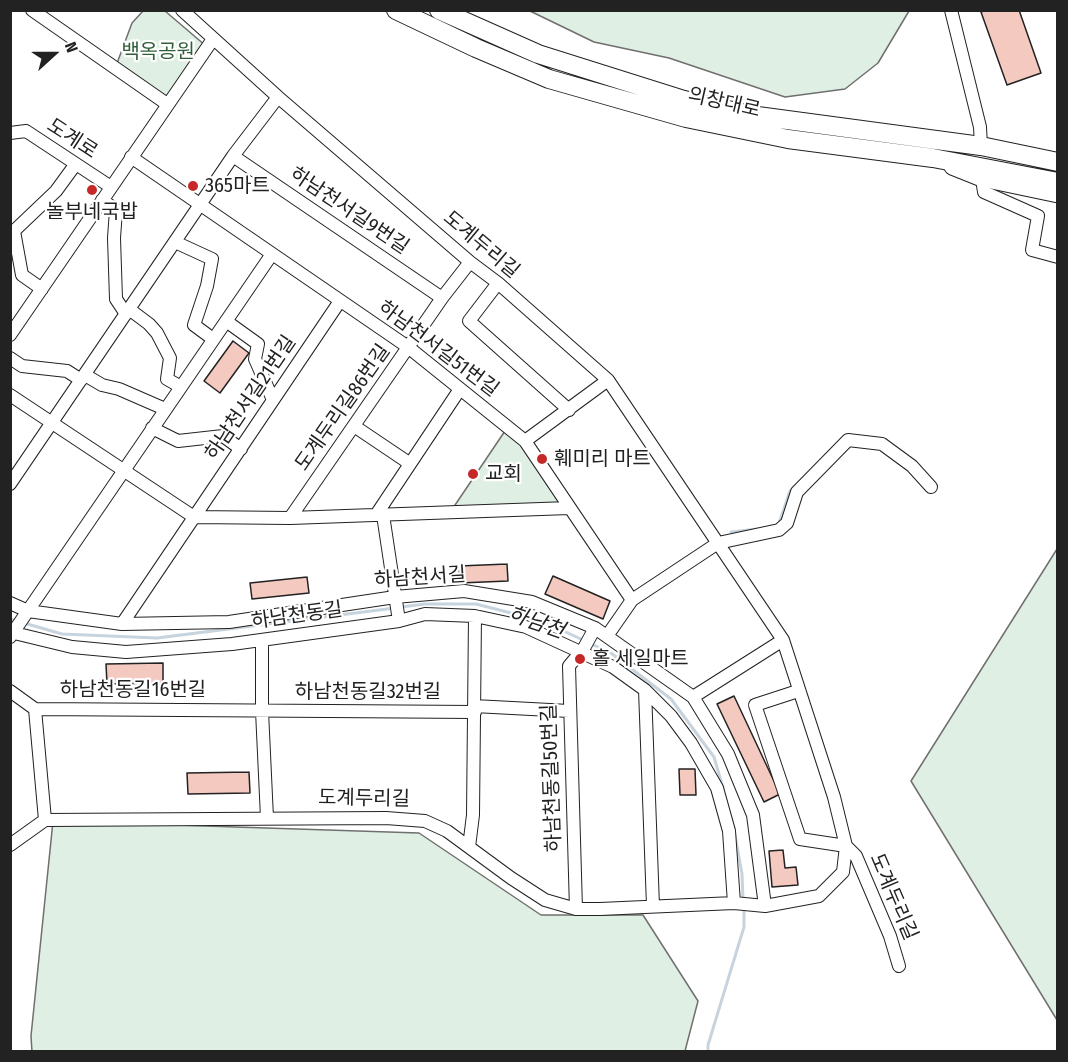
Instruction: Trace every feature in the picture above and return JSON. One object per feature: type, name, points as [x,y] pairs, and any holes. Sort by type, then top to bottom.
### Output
[{"type":"highway","name":"의창대로","points":[[396,10],[549,79],[632,104],[725,127],[788,139],[933,159],[1058,182]]},
{"type":"highway","name":"의창대로","points":[[438,10],[538,54],[684,100],[760,116],[981,146],[1058,162]]},
{"type":"highway","points":[[1014,152],[1058,147]]},
{"type":"main road","points":[[933,159],[981,179],[1058,195]]},
{"type":"street","points":[[32,10],[167,104]]},
{"type":"street","name":"도계두리길","points":[[45,820],[386,818],[425,821],[447,831],[545,900],[576,909],[736,903],[760,905],[819,896],[843,872],[846,846],[834,797],[783,640],[608,380],[498,283],[470,262],[278,97],[182,10]]},
{"type":"street","points":[[951,10],[980,127],[981,146]]},
{"type":"street","points":[[11,332],[213,39]]},
{"type":"street","points":[[10,484],[233,156],[278,97]]},
{"type":"street","name":"도계로","points":[[10,133],[26,132],[111,187]]},
{"type":"street","name":"하남천서길9번길","points":[[233,156],[442,298]]},
{"type":"street","name":"하남천서길51번길","points":[[131,158],[408,347],[525,441],[632,600]]},
{"type":"street","points":[[42,289],[22,275],[12,230],[56,191],[75,165]]},
{"type":"street","points":[[981,179],[984,192],[1038,216],[1032,250],[1058,256]]},
{"type":"street","points":[[102,200],[116,210],[114,238],[116,299],[128,312],[149,324],[157,333],[170,358],[167,379],[181,387]]},
{"type":"street","points":[[175,242],[212,259],[207,286],[194,325],[213,339]]},
{"type":"street","points":[[13,633],[272,254]]},
{"type":"street","name":"도계두리길86번길","points":[[290,518],[442,298],[470,262]]},
{"type":"street","points":[[498,283],[469,321],[569,410]]},
{"type":"street","name":"하남천서길21번길","points":[[122,624],[340,301]]},
{"type":"street","points":[[226,321],[258,344],[255,359],[273,400]]},
{"type":"street","points":[[10,358],[22,366],[67,371],[102,385],[119,388],[165,409]]},
{"type":"street","points":[[525,441],[608,380]]},
{"type":"street","points":[[399,619],[379,515],[409,463],[460,389]]},
{"type":"street","points":[[10,395],[194,517],[290,518],[569,508]]},
{"type":"street","points":[[354,426],[409,463]]},
{"type":"street","points":[[153,428],[178,441],[223,436],[240,448]]},
{"type":"street","points":[[608,636],[632,600],[718,543],[779,530],[787,523],[797,492],[848,440],[882,444],[912,466],[931,487]]},
{"type":"street","name":"하남천서길","points":[[10,603],[26,613],[122,624],[229,622],[464,591],[532,602],[593,632],[608,636],[693,697],[728,754],[753,815],[760,905]]},
{"type":"street","name":"하남천동길","points":[[13,633],[72,647],[126,652],[232,644],[425,614],[475,616],[526,627],[582,650],[613,667],[645,690],[678,725],[717,788],[729,831],[736,903]]},
{"type":"street","points":[[469,847],[473,815],[475,616]]},
{"type":"street","name":"하남천동길50번길","points":[[576,909],[569,666],[593,632]]},
{"type":"street","points":[[262,640],[262,711],[267,818]]},
{"type":"street","points":[[693,697],[783,640]]},
{"type":"street","points":[[645,690],[652,906]]},
{"type":"street","name":"하남천동길16번길","points":[[10,691],[35,709],[262,711]]},
{"type":"street","points":[[798,691],[755,705],[800,839],[846,846]]},
{"type":"street","points":[[10,844],[45,820],[35,709]]},
{"type":"street","name":"하남천동길32번길","points":[[262,711],[474,709],[569,711]]},
{"type":"street","name":"도계두리길","points":[[846,846],[856,856],[890,936],[899,966]]},
{"type":"green space","name":"백옥공원","points":[[143,11],[165,11],[206,46],[165,99],[116,66],[132,23]]},
{"type":"green space","points":[[530,11],[909,11],[878,63],[845,89],[785,97],[669,58],[594,42]]},
{"type":"green space","points":[[507,428],[525,442],[567,507],[451,511]]},
{"type":"green space","points":[[1057,549],[1057,1020],[911,781]]},
{"type":"green space","points":[[53,821],[419,833],[541,915],[643,915],[698,1001],[685,1051],[32,1052],[31,1036]]},
{"type":"building","points":[[1019,10],[1041,73],[1007,85],[981,12]]},
{"type":"building","points":[[233,341],[249,353],[220,393],[204,381]]},
{"type":"building","points":[[507,564],[508,581],[460,583],[459,566]]},
{"type":"building","points":[[553,576],[610,601],[603,619],[545,594]]},
{"type":"building","points":[[307,577],[309,593],[252,599],[250,583]]},
{"type":"building","points":[[163,663],[163,683],[107,684],[106,664]]},
{"type":"building","points":[[734,696],[780,794],[764,802],[717,704]]},
{"type":"building","points":[[679,769],[695,769],[696,795],[680,795]]},
{"type":"building","points":[[249,772],[250,793],[188,794],[187,773]]},
{"type":"building","points":[[783,850],[785,868],[796,867],[798,885],[772,887],[769,851]]},
{"type":"waterway","points":[[779,523],[790,491],[795,486]]},
{"type":"waterway","points":[[731,532],[758,529]]},
{"type":"waterway","name":"하남천","points":[[401,607],[425,604],[476,604],[542,621],[583,640]]},
{"type":"waterway","name":"하남천","points":[[24,623],[62,634],[157,638],[395,608]]},
{"type":"waterway","name":"하남천","points":[[10,619],[18,621]]},
{"type":"waterway","name":"하남천","points":[[589,643],[611,653],[671,699],[714,757],[723,788]]},
{"type":"waterway","name":"하남천","points":[[735,835],[742,874],[743,899]]},
{"type":"waterway","name":"하남천","points":[[708,1052],[708,1045],[744,927],[744,906]]},
{"type":"place","name":"365마트","points":[[193,186]]},
{"type":"place","name":"놀부네국밥","points":[[92,190]]},
{"type":"place","name":"훼미리 마트","points":[[542,459]]},
{"type":"place","name":"교회","points":[[473,474]]},
{"type":"place","name":"홀 세일마트","points":[[580,659]]}]
